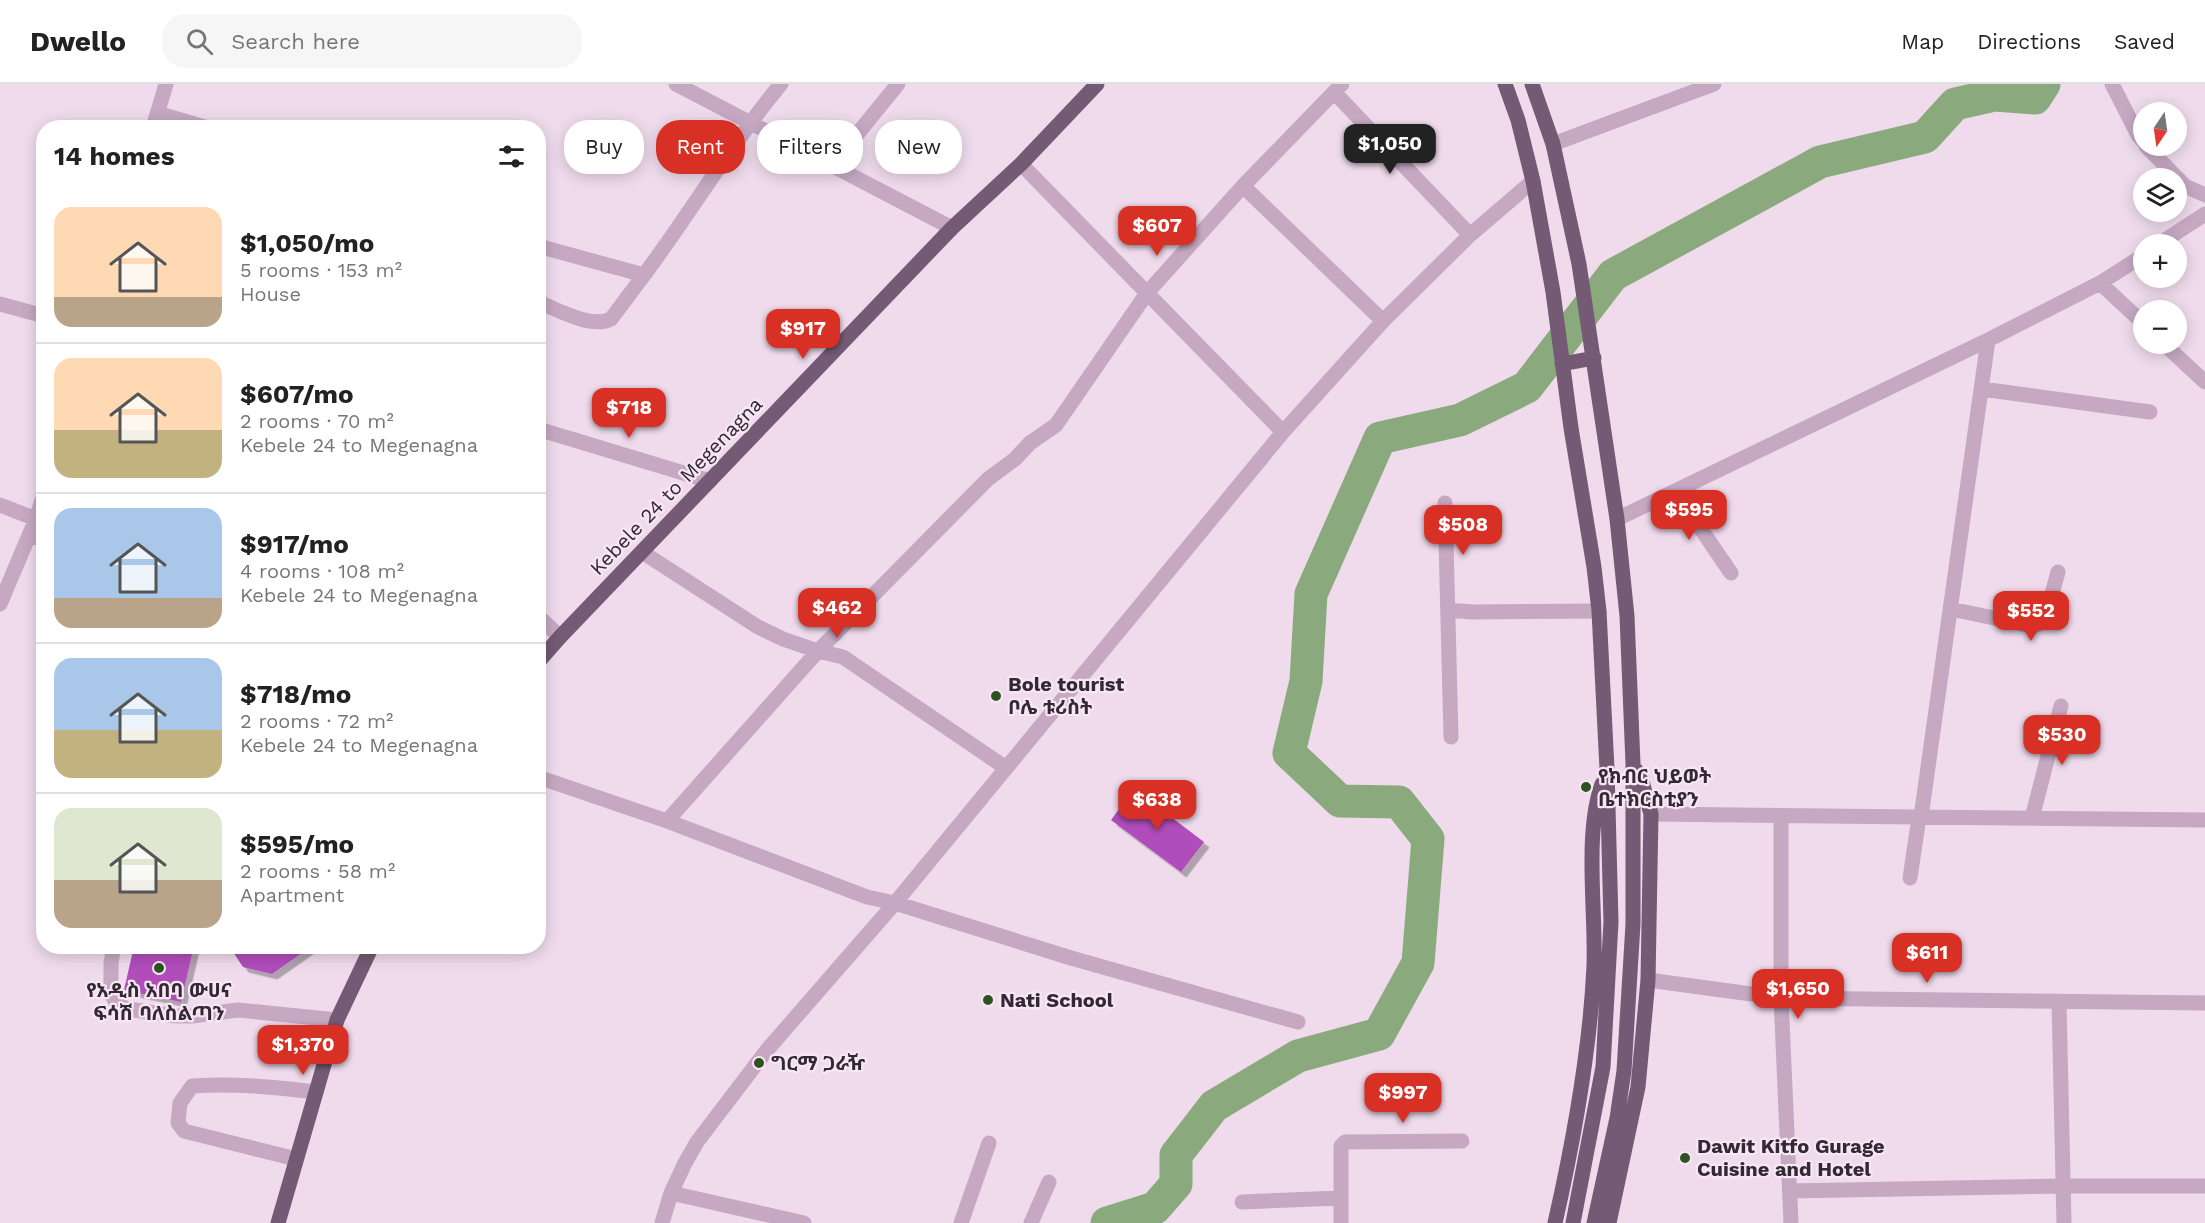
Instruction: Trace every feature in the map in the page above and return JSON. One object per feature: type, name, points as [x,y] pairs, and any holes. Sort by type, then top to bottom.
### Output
[{"type":"main road","name":"Kebele 24 to Megenagna","points":[[546,653],[952,228],[1021,164],[1097,84]]},
{"type":"main road","points":[[1505,84],[1518,120],[1533,181],[1553,292],[1599,611],[1607,770],[1611,922],[1603,1067],[1573,1223]]},
{"type":"main road","points":[[1532,84],[1553,144],[1579,264],[1617,519],[1627,616],[1633,764],[1633,924],[1624,1071],[1617,1118],[1594,1223]]},
{"type":"main road","points":[[1562,364],[1594,358]]},
{"type":"main road","points":[[1609,1223],[1638,1087],[1648,980],[1651,814],[1643,785],[1633,764]]},
{"type":"main road","points":[[1555,1223],[1566,1174],[1585,1061],[1594,965],[1593,822],[1600,788],[1607,770]]},
{"type":"main road","points":[[278,1223],[337,1020],[368,954]]},
{"type":"street","points":[[155,120],[166,84]]},
{"type":"street","points":[[676,84],[757,126]]},
{"type":"street","points":[[546,305],[588,321],[604,322],[611,319],[669,241],[749,122],[781,84]]},
{"type":"street","points":[[863,127],[898,84]]},
{"type":"street","points":[[1553,144],[1714,84]]},
{"type":"street","points":[[2112,84],[2133,125]]},
{"type":"street","points":[[667,821],[818,651],[988,478],[1056,425],[1147,292],[1243,186],[1338,88],[1470,235]]},
{"type":"street","points":[[2156,156],[2185,186],[2205,195]]},
{"type":"street","points":[[1021,164],[1283,432]]},
{"type":"street","points":[[849,174],[952,228]]},
{"type":"street","points":[[662,1223],[671,1193],[697,1142],[767,1050],[895,903],[1283,432],[1383,321],[1470,235],[1533,181]]},
{"type":"street","points":[[1243,186],[1383,321]]},
{"type":"street","points":[[2174,234],[2205,214]]},
{"type":"street","points":[[546,248],[644,275]]},
{"type":"street","points":[[1617,519],[1988,340],[2100,283],[2133,262]]},
{"type":"street","points":[[2100,283],[2133,314]]},
{"type":"street","points":[[0,304],[36,314]]},
{"type":"street","points":[[1910,878],[1951,609],[1988,340]]},
{"type":"street","points":[[2175,354],[2205,382]]},
{"type":"street","points":[[1982,389],[2150,412]]},
{"type":"street","points":[[546,431],[710,481]]},
{"type":"street","points":[[1675,491],[1731,573]]},
{"type":"street","points":[[1445,503],[1451,737]]},
{"type":"street","points":[[0,505],[36,519],[36,537],[0,604]]},
{"type":"street","points":[[642,552],[758,627],[783,639],[843,657],[1006,768]]},
{"type":"street","points":[[1951,609],[2032,626],[2041,623],[2047,612],[2058,572]]},
{"type":"street","points":[[1448,610],[1472,612],[1599,611]]},
{"type":"street","points":[[546,624],[560,637]]},
{"type":"street","points":[[2032,818],[2061,706]]},
{"type":"street","points":[[546,780],[667,821],[867,897],[895,903],[1071,958],[1298,1022]]},
{"type":"street","points":[[1651,814],[2205,820]]},
{"type":"street","points":[[1781,816],[1781,998],[1791,1223]]},
{"type":"street","points":[[113,954],[111,994],[117,1004],[128,1009],[176,1016],[238,1010],[337,1020]]},
{"type":"street","points":[[1648,980],[1781,998],[2205,1003]]},
{"type":"street","points":[[2059,1002],[2064,1223]]},
{"type":"street","points":[[296,1160],[184,1131],[178,1123],[180,1103],[192,1086],[220,1084],[267,1086],[316,1092]]},
{"type":"street","points":[[1341,1223],[1341,1146],[1345,1142],[1360,1140],[1462,1141]]},
{"type":"street","points":[[961,1223],[989,1143]]},
{"type":"street","points":[[1031,1223],[1049,1182]]},
{"type":"street","points":[[1790,1191],[2205,1186]]},
{"type":"street","points":[[671,1193],[804,1223]]},
{"type":"street","points":[[1242,1202],[1341,1198]]},
{"type":"building","points":[[1134,789],[1204,842],[1181,872],[1111,820]]},
{"type":"building","name":"የአዲስ አበባ ውሀና ፍሳሽ ባለስልጣን","points":[[132,954],[192,954],[181,1002],[124,990]]},
{"type":"building","points":[[234,954],[301,954],[272,974],[243,967]]},
{"type":"waterway","points":[[1107,1223],[1155,1208],[1176,1184],[1176,1155],[1214,1106],[1298,1056],[1379,1034],[1418,963],[1428,839],[1399,802],[1340,801],[1289,753],[1306,681],[1311,594],[1380,438],[1460,420],[1527,387],[1613,275],[1820,162],[1925,137],[1955,104],[1995,95],[2035,98],[2044,84]]},
{"type":"place","name":"Bole tourist ቦሌ ቱሪስት","points":[[996,696]]},
{"type":"place","name":"የክብር ህይወት ቤተክርስቲያን","points":[[1586,787]]},
{"type":"place","name":"የአዲስ አበባ ውሀና ፍሳሽ ባለስልጣን","points":[[159,968]]},
{"type":"place","name":"Nati School","points":[[988,1000]]},
{"type":"place","name":"ግርማ ጋራዥ","points":[[759,1063]]},
{"type":"place","name":"Dawit Kitfo Gurage Cuisine and Hotel","points":[[1685,1158]]}]
